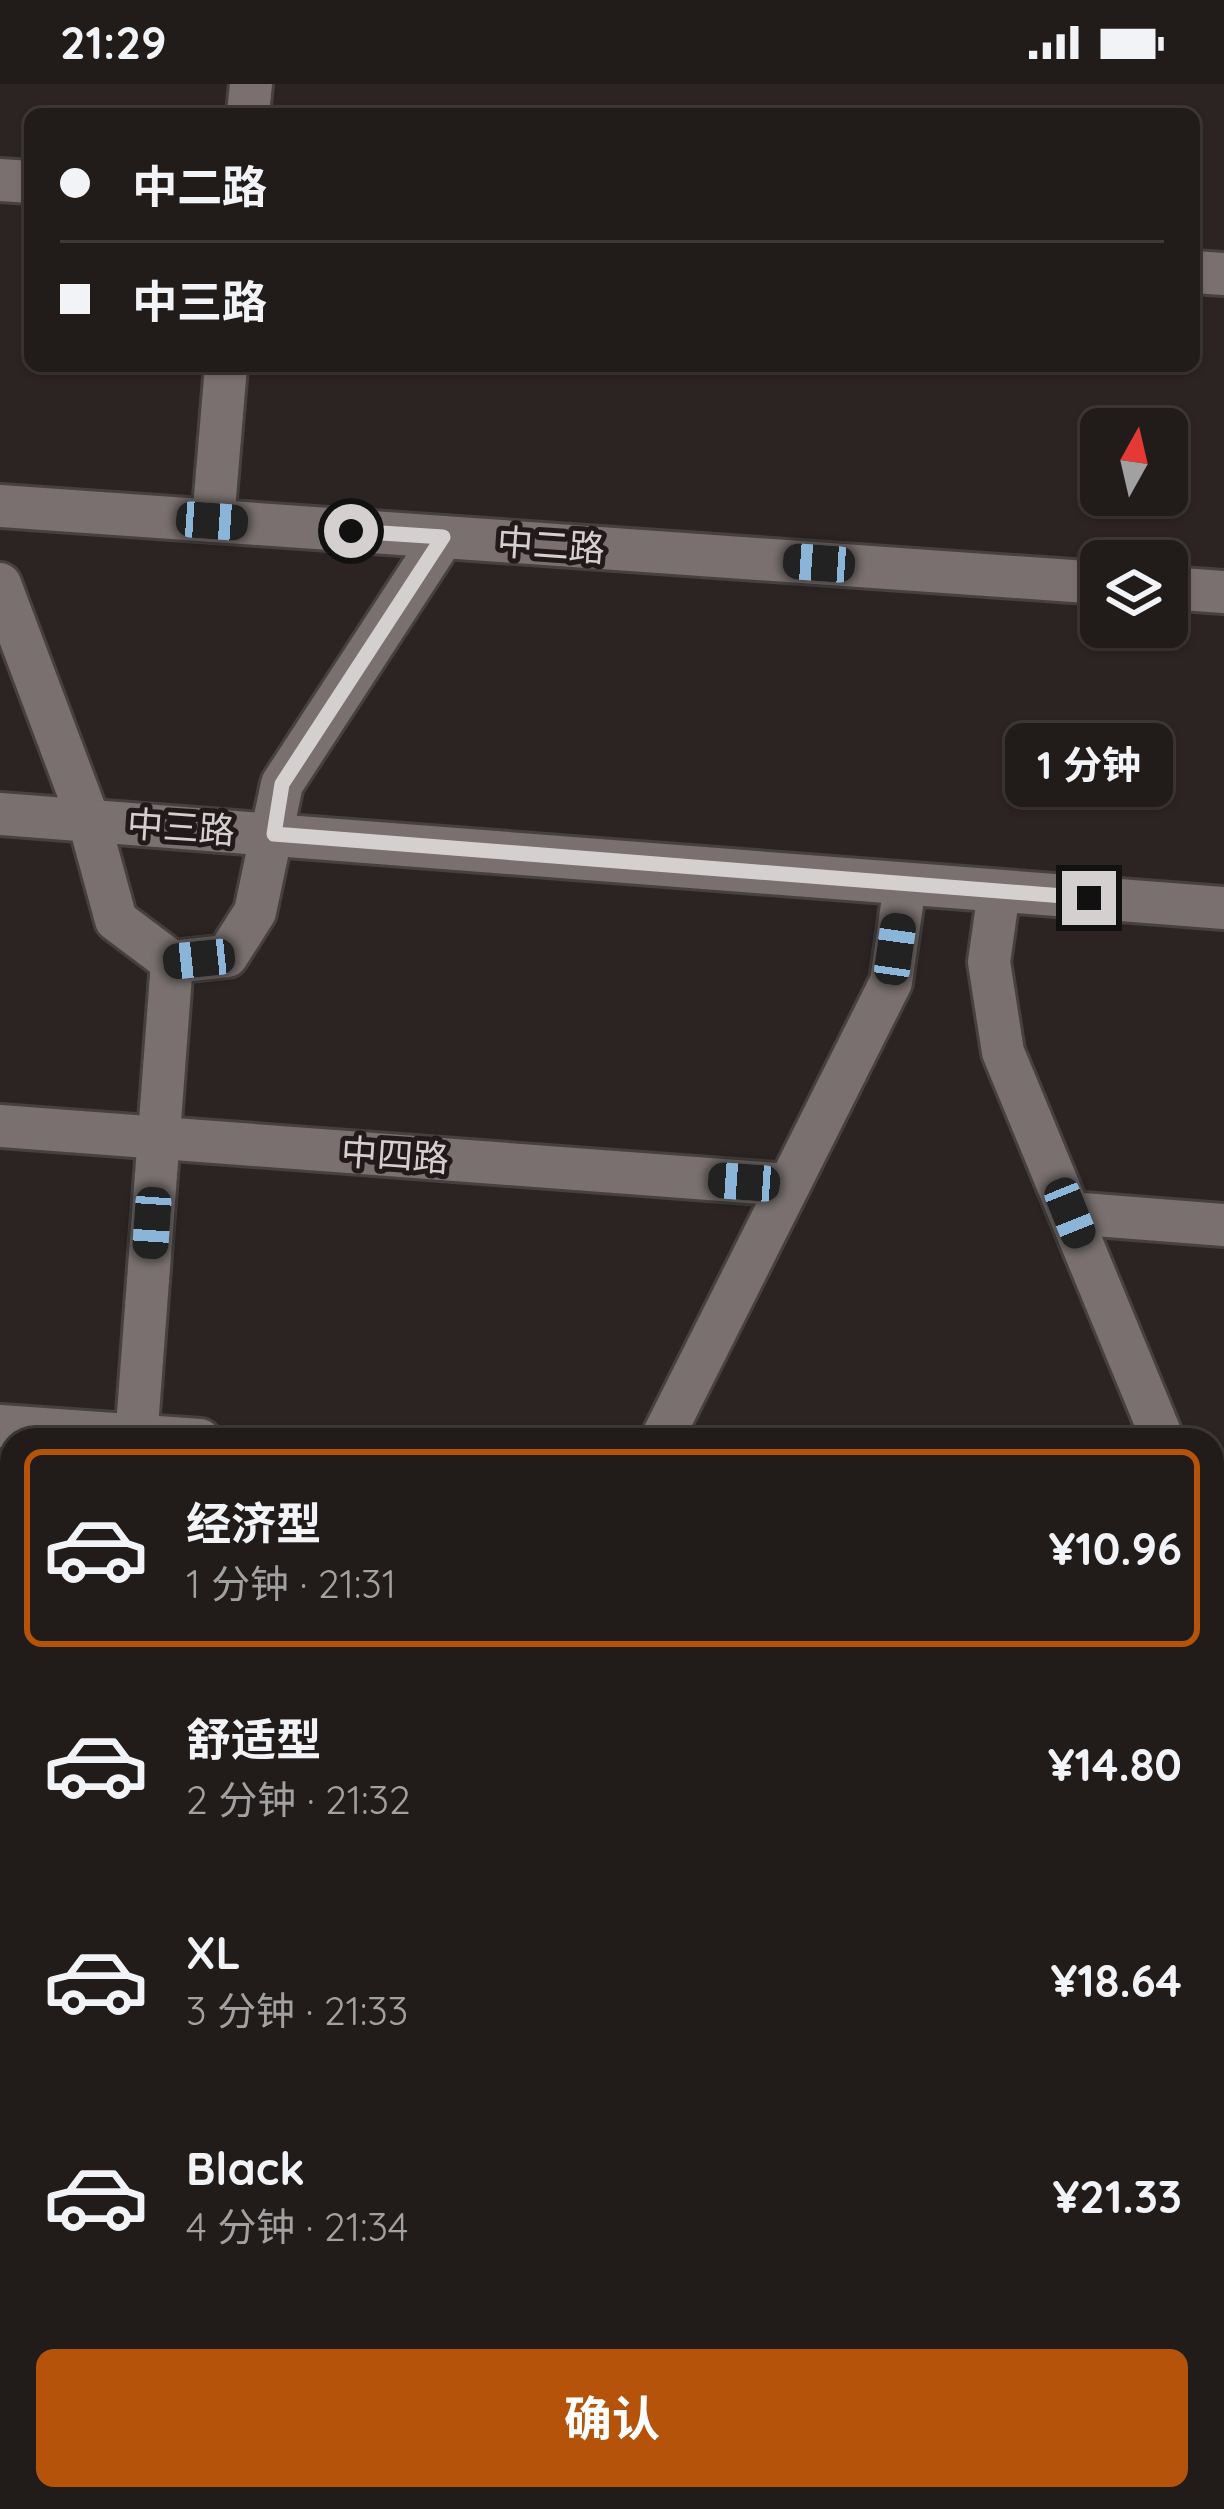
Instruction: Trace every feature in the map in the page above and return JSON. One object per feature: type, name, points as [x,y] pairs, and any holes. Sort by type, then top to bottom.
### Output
[{"type":"street","points":[[212,521],[225,372]]},
{"type":"street","name":"中二路","points":[[0,506],[1080,582]]},
{"type":"street","points":[[0,584],[89,820],[116,920],[172,962],[227,956],[255,913],[282,784],[443,537]]},
{"type":"street","points":[[1188,589],[1224,592]]},
{"type":"street","name":"中三路","points":[[0,814],[1224,908]]},
{"type":"street","points":[[667,1428],[891,982],[904,884]]},
{"type":"street","points":[[999,891],[989,962],[1004,1052],[1158,1428]]},
{"type":"street","points":[[137,1428],[172,962]]},
{"type":"street","name":"中四路","points":[[0,1126],[789,1185]]},
{"type":"street","points":[[1070,1213],[1224,1225]]},
{"type":"route","points":[[351,531],[443,537],[282,784],[274,834],[1089,898]]}]
